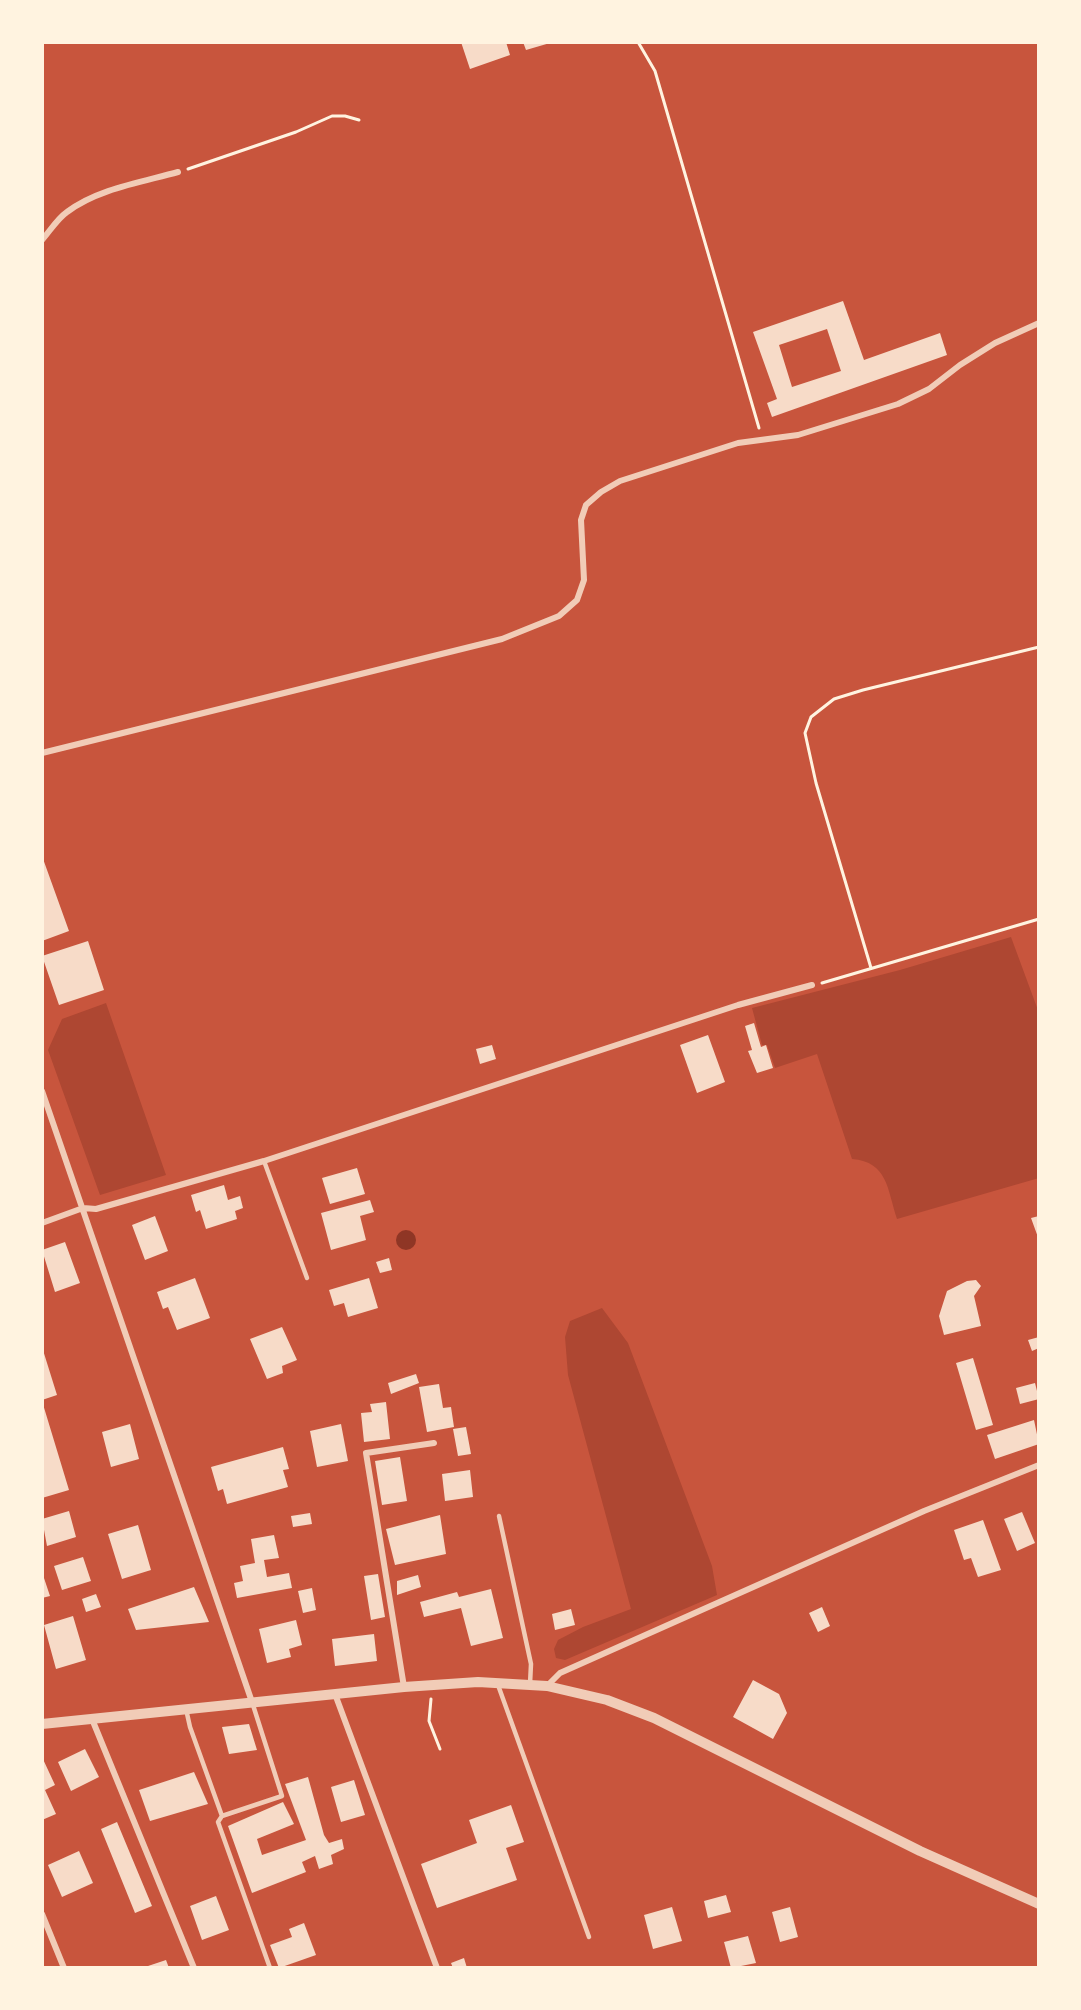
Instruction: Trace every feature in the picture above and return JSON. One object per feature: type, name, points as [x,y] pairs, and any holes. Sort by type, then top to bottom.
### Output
[{"type":"street","points":[[42,240],[62,216],[80,204],[123,187],[178,172]]},
{"type":"street","points":[[42,753],[502,639],[537,627],[571,608],[582,592],[584,580],[581,520],[586,505],[601,492],[620,481],[738,443],[798,435],[898,404],[929,389],[960,365],[995,343],[1039,323]]},
{"type":"street","points":[[42,1223],[83,1208],[96,1209],[264,1161],[738,1005],[812,985]]},
{"type":"street","points":[[42,1091],[252,1702]]},
{"type":"street","points":[[404,1687],[366,1453],[434,1443]]},
{"type":"street","points":[[547,1686],[560,1673],[924,1511],[1039,1465]]},
{"type":"street","points":[[42,1724],[404,1687],[497,1682],[547,1686],[607,1700],[654,1718],[920,1851],[1039,1904]]},
{"type":"street","points":[[335,1694],[436,1968]]},
{"type":"street","points":[[92,1719],[194,1968]]},
{"type":"street","points":[[42,1914],[64,1968]]},
{"type":"lane","points":[[264,1161],[307,1278]]},
{"type":"lane","points":[[499,1516],[531,1664],[530,1684]]},
{"type":"lane","points":[[497,1682],[589,1937]]},
{"type":"lane","points":[[252,1702],[282,1796],[222,1816],[218,1822],[270,1968]]},
{"type":"lane","points":[[186,1709],[190,1727],[222,1816]]},
{"type":"path","points":[[638,42],[655,71],[762,439]]},
{"type":"path","points":[[178,172],[296,132],[332,116],[345,116],[359,120]]},
{"type":"path","points":[[871,968],[816,783],[805,733],[811,717],[834,699],[863,690],[1039,647]]},
{"type":"path","points":[[812,985],[1039,920]]},
{"type":"path","points":[[431,1698],[429,1721],[440,1749]]},
{"type":"shaded area","points":[[1011,937],[1039,1013],[1039,1178],[897,1219],[888,1188],[879,1171],[864,1161],[852,1159],[817,1054],[775,1068],[767,1045],[762,1045],[752,1008],[900,970]]},
{"type":"shaded area","points":[[106,1003],[166,1175],[100,1195],[48,1050],[62,1019]]},
{"type":"shaded area","points":[[402,1230],[410,1230],[416,1236],[416,1244],[410,1250],[402,1250],[396,1244],[396,1236]]},
{"type":"shaded area","points":[[602,1308],[628,1343],[712,1566],[717,1595],[565,1660],[556,1658],[554,1649],[558,1640],[583,1627],[631,1609],[568,1375],[565,1337],[570,1321]]},
{"type":"building","points":[[461,42],[506,42],[510,55],[470,69]]},
{"type":"building","points":[[523,42],[550,42],[550,43],[526,50]]},
{"type":"building","points":[[843,301],[864,360],[940,333],[947,355],[772,417],[767,403],[777,399],[753,332]],"holes":[[[827,329],[841,371],[792,387],[779,345]]]},
{"type":"building","points":[[42,856],[69,931],[42,941]]},
{"type":"building","points":[[88,941],[104,990],[59,1005],[42,956]]},
{"type":"building","points":[[754,1023],[761,1047],[766,1045],[773,1068],[757,1073],[748,1051],[752,1050],[745,1026]]},
{"type":"building","points":[[708,1035],[725,1082],[697,1093],[680,1045]]},
{"type":"building","points":[[492,1045],[496,1059],[480,1064],[476,1049]]},
{"type":"building","points":[[357,1168],[365,1194],[330,1204],[322,1178]]},
{"type":"building","points":[[224,1185],[228,1200],[240,1196],[243,1208],[235,1211],[237,1219],[206,1229],[200,1210],[196,1212],[191,1195]]},
{"type":"building","points":[[370,1200],[374,1212],[360,1216],[366,1240],[331,1250],[321,1213]]},
{"type":"building","points":[[155,1216],[168,1251],[145,1260],[132,1225]]},
{"type":"building","points":[[1039,1216],[1039,1240],[1031,1218]]},
{"type":"building","points":[[65,1242],[80,1283],[55,1292],[42,1250]]},
{"type":"building","points":[[389,1258],[392,1270],[380,1273],[376,1262]]},
{"type":"building","points":[[195,1278],[210,1318],[177,1330],[168,1307],[163,1309],[157,1292]]},
{"type":"building","points":[[369,1278],[378,1308],[348,1317],[344,1303],[334,1306],[329,1290]]},
{"type":"building","points":[[976,1280],[981,1286],[974,1296],[981,1326],[944,1335],[939,1316],[947,1291],[967,1281]]},
{"type":"building","points":[[282,1327],[297,1360],[282,1366],[283,1373],[267,1379],[250,1339]]},
{"type":"building","points":[[1039,1337],[1039,1348],[1032,1351],[1028,1340]]},
{"type":"building","points":[[42,1347],[57,1395],[42,1400]]},
{"type":"building","points":[[973,1358],[993,1425],[976,1430],[956,1363]]},
{"type":"building","points":[[416,1374],[419,1383],[391,1394],[388,1383]]},
{"type":"building","points":[[1035,1383],[1039,1399],[1020,1404],[1016,1388]]},
{"type":"building","points":[[439,1384],[443,1408],[451,1407],[454,1427],[427,1432],[419,1387]]},
{"type":"building","points":[[42,1401],[69,1490],[42,1498]]},
{"type":"building","points":[[386,1402],[390,1439],[364,1442],[361,1413],[372,1412],[370,1404]]},
{"type":"building","points":[[1034,1420],[1039,1444],[995,1459],[987,1435]]},
{"type":"building","points":[[130,1424],[139,1459],[111,1467],[102,1432]]},
{"type":"building","points":[[341,1424],[348,1461],[317,1467],[310,1431]]},
{"type":"building","points":[[466,1427],[471,1454],[458,1456],[453,1429]]},
{"type":"building","points":[[283,1447],[289,1469],[283,1470],[288,1487],[227,1504],[223,1489],[218,1491],[211,1467]]},
{"type":"building","points":[[400,1457],[407,1501],[382,1505],[375,1461]]},
{"type":"building","points":[[470,1470],[473,1497],[445,1501],[442,1474]]},
{"type":"building","points":[[69,1511],[76,1537],[47,1546],[42,1519]]},
{"type":"building","points":[[1022,1512],[1035,1543],[1017,1551],[1004,1519]]},
{"type":"building","points":[[310,1513],[312,1524],[293,1527],[291,1516]]},
{"type":"building","points":[[440,1515],[446,1554],[395,1565],[386,1529]]},
{"type":"building","points":[[983,1520],[1001,1570],[978,1577],[971,1558],[964,1560],[954,1530]]},
{"type":"building","points":[[138,1525],[151,1570],[122,1579],[108,1534]]},
{"type":"building","points":[[274,1535],[279,1558],[264,1560],[267,1577],[289,1573],[292,1588],[237,1598],[234,1583],[243,1581],[240,1566],[255,1563],[251,1539]]},
{"type":"building","points":[[83,1557],[91,1581],[62,1590],[54,1566]]},
{"type":"building","points":[[42,1572],[50,1596],[42,1598]]},
{"type":"building","points":[[378,1574],[385,1617],[371,1620],[364,1576]]},
{"type":"building","points":[[418,1575],[421,1587],[397,1595],[397,1581]]},
{"type":"building","points":[[194,1587],[209,1622],[136,1630],[128,1609]]},
{"type":"building","points":[[312,1588],[316,1610],[303,1613],[298,1591]]},
{"type":"building","points":[[491,1589],[503,1638],[471,1646],[461,1608],[424,1617],[420,1602],[457,1592],[459,1597]]},
{"type":"building","points":[[96,1594],[101,1607],[86,1612],[82,1599]]},
{"type":"building","points":[[822,1607],[830,1626],[818,1632],[809,1613]]},
{"type":"building","points":[[571,1609],[575,1625],[555,1630],[552,1614]]},
{"type":"building","points":[[73,1616],[86,1660],[56,1669],[44,1625]]},
{"type":"building","points":[[296,1620],[302,1645],[289,1649],[291,1657],[267,1663],[259,1629]]},
{"type":"building","points":[[374,1634],[377,1661],[335,1666],[332,1639]]},
{"type":"building","points":[[753,1680],[779,1694],[787,1713],[773,1739],[733,1717]]},
{"type":"building","points":[[249,1724],[257,1750],[229,1754],[222,1727]]},
{"type":"building","points":[[85,1749],[99,1777],[71,1791],[58,1762]]},
{"type":"building","points":[[42,1757],[55,1785],[45,1790],[56,1814],[42,1820]]},
{"type":"building","points":[[194,1772],[208,1804],[150,1821],[139,1790]]},
{"type":"building","points":[[308,1777],[324,1835],[329,1843],[342,1839],[344,1849],[331,1855],[333,1864],[319,1869],[315,1856],[302,1862],[306,1872],[252,1893],[228,1826],[283,1802],[294,1824],[257,1839],[262,1855],[306,1840],[285,1784]]},
{"type":"building","points":[[354,1780],[365,1815],[341,1822],[331,1787]]},
{"type":"building","points":[[511,1805],[524,1842],[506,1848],[517,1880],[437,1908],[421,1864],[477,1843],[469,1820]]},
{"type":"building","points":[[117,1822],[152,1906],[135,1913],[101,1829]]},
{"type":"building","points":[[79,1851],[93,1883],[62,1897],[48,1865]]},
{"type":"building","points":[[726,1895],[731,1912],[708,1918],[704,1901]]},
{"type":"building","points":[[216,1896],[229,1930],[202,1940],[190,1906]]},
{"type":"building","points":[[672,1907],[682,1941],[653,1949],[644,1915]]},
{"type":"building","points":[[790,1907],[798,1937],[780,1942],[772,1912]]},
{"type":"building","points":[[304,1923],[316,1955],[279,1968],[270,1945],[292,1937],[289,1929]]},
{"type":"building","points":[[748,1936],[756,1963],[731,1968],[724,1942]]},
{"type":"building","points":[[464,1958],[467,1968],[453,1968],[451,1963]]},
{"type":"building","points":[[166,1960],[169,1968],[149,1968],[148,1966]]}]
